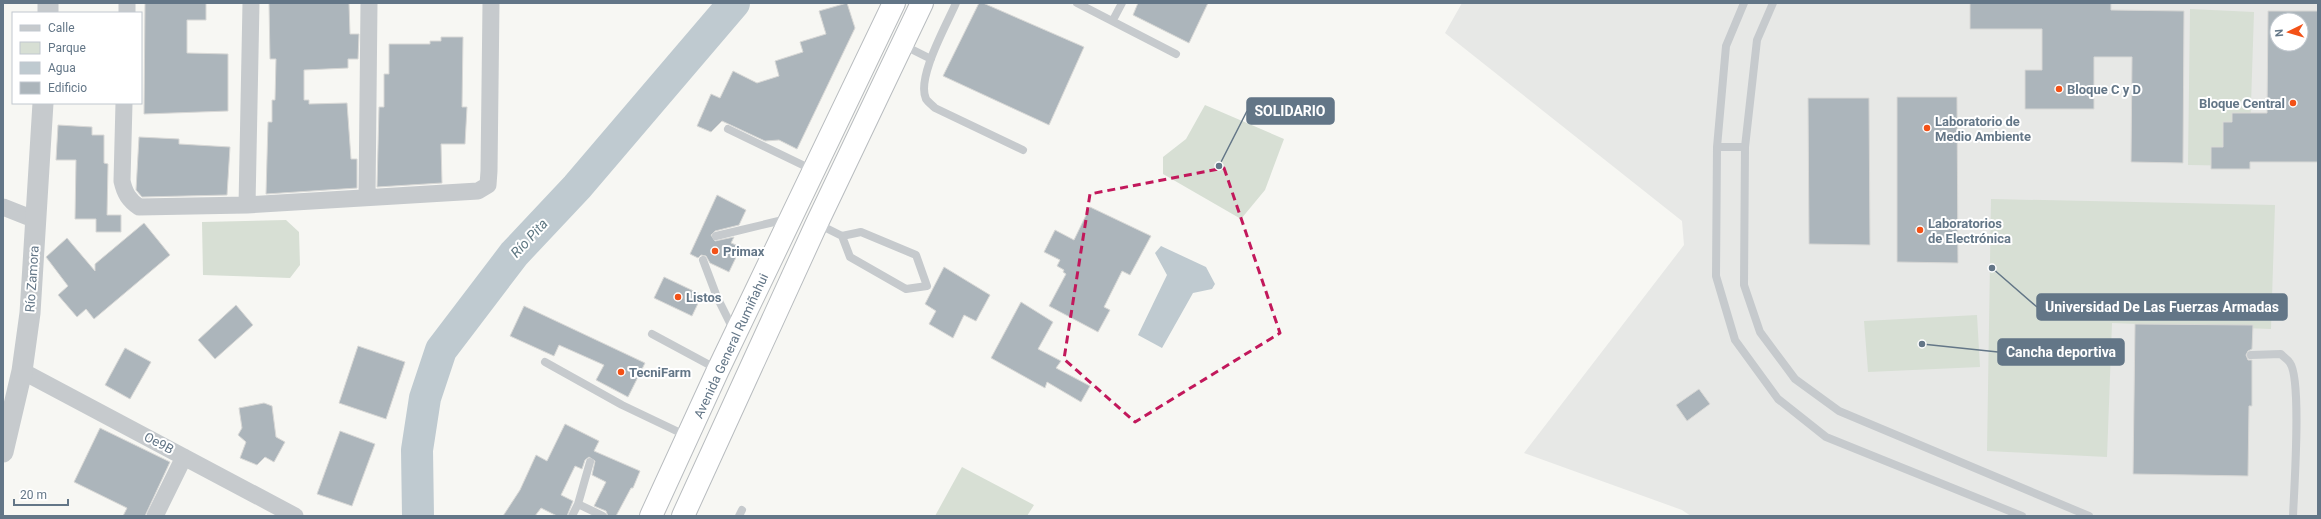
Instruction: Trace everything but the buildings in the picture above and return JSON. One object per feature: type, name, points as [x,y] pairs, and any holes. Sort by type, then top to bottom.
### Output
[{"type":"highway","name":"Avenida General Rumiñahui","points":[[651,516],[718,370],[894,3]]},
{"type":"highway","name":"Avenida General Rumiñahui","points":[[683,516],[817,224],[922,3]]},
{"type":"street","points":[[247,205],[251,3]]},
{"type":"street","points":[[367,197],[369,3]]},
{"type":"street","points":[[124,104],[122,181],[125,193],[130,200],[139,207],[154,208],[247,205],[478,191],[488,185],[491,3]]},
{"type":"street","name":"Río Zamora","points":[[3,452],[7,441],[22,371],[30,313],[43,104]]},
{"type":"street","points":[[3,207],[36,220]]},
{"type":"street","name":"Oe9B","points":[[22,371],[295,516]]},
{"type":"street","points":[[155,516],[184,457]]},
{"type":"lane","points":[[956,3],[931,59],[924,85],[926,99],[935,108],[1024,150]]},
{"type":"lane","points":[[1077,3],[1113,20],[1176,54]]},
{"type":"lane","points":[[1113,20],[1122,3]]},
{"type":"lane","points":[[1744,3],[1726,46],[1717,147],[1716,276],[1736,340],[1778,400],[1826,437],[2022,516]]},
{"type":"lane","points":[[1773,3],[1757,40],[1745,147],[1744,285],[1760,332],[1795,379],[1839,411],[2089,516]]},
{"type":"lane","points":[[902,44],[931,59]]},
{"type":"lane","points":[[728,129],[814,171]]},
{"type":"lane","points":[[1717,147],[1745,147]]},
{"type":"lane","points":[[716,236],[791,218]]},
{"type":"lane","points":[[817,224],[842,236],[861,232],[916,255],[927,286],[906,289],[850,257],[842,236]]},
{"type":"lane","points":[[704,260],[717,298],[736,334]]},
{"type":"lane","points":[[652,334],[718,370]]},
{"type":"lane","points":[[2251,355],[2281,354],[2290,363],[2295,378],[2297,436],[2293,516]]},
{"type":"lane","points":[[545,362],[622,405],[688,437]]},
{"type":"lane","points":[[572,516],[578,504],[590,462]]},
{"type":"lane","points":[[578,504],[603,516]]},
{"type":"highlighted area","points":[[1224,168],[1280,333],[1135,422],[1064,359],[1090,194]]},
{"type":"shaded area","points":[[1462,3],[2318,3],[2318,516],[1691,516],[1682,510],[1524,453],[1684,245],[1682,221],[1445,33]]},
{"type":"green space","points":[[2190,9],[2254,12],[2249,166],[2188,165]]},
{"type":"green space","points":[[1205,105],[1284,139],[1265,190],[1241,219],[1163,174],[1163,157],[1186,139]]},
{"type":"green space","points":[[1991,199],[2275,205],[2271,329],[2112,323],[2107,457],[1987,451]]},
{"type":"green space","points":[[286,220],[299,232],[300,265],[290,278],[203,275],[202,222]]},
{"type":"green space","points":[[1977,315],[1980,367],[1868,372],[1864,321]]},
{"type":"green space","points":[[962,467],[1034,505],[1027,516],[935,516]]},
{"type":"water","points":[[1161,246],[1206,267],[1215,284],[1212,289],[1193,293],[1162,348],[1138,335],[1167,275],[1155,253]]},
{"type":"waterway","name":"Río Pita","points":[[418,516],[417,450],[425,398],[441,350],[514,254],[577,187],[734,3]]},
{"type":"place","name":"Bloque C y D","points":[[2059,89]]},
{"type":"place","name":"Bloque Central","points":[[2293,103]]},
{"type":"place","name":"Laboratorio de Medio Ambiente","points":[[1927,128]]},
{"type":"place","name":"SOLIDARIO","points":[[1219,166]]},
{"type":"place","name":"Laboratorios de Electrónica","points":[[1920,230]]},
{"type":"place","name":"Primax","points":[[715,251]]},
{"type":"place","name":"Universidad De Las Fuerzas Armadas","points":[[1992,268]]},
{"type":"place","name":"Listos","points":[[678,297]]},
{"type":"place","name":"Cancha deportiva","points":[[1922,344]]},
{"type":"place","name":"TecniFarm","points":[[621,372]]}]
